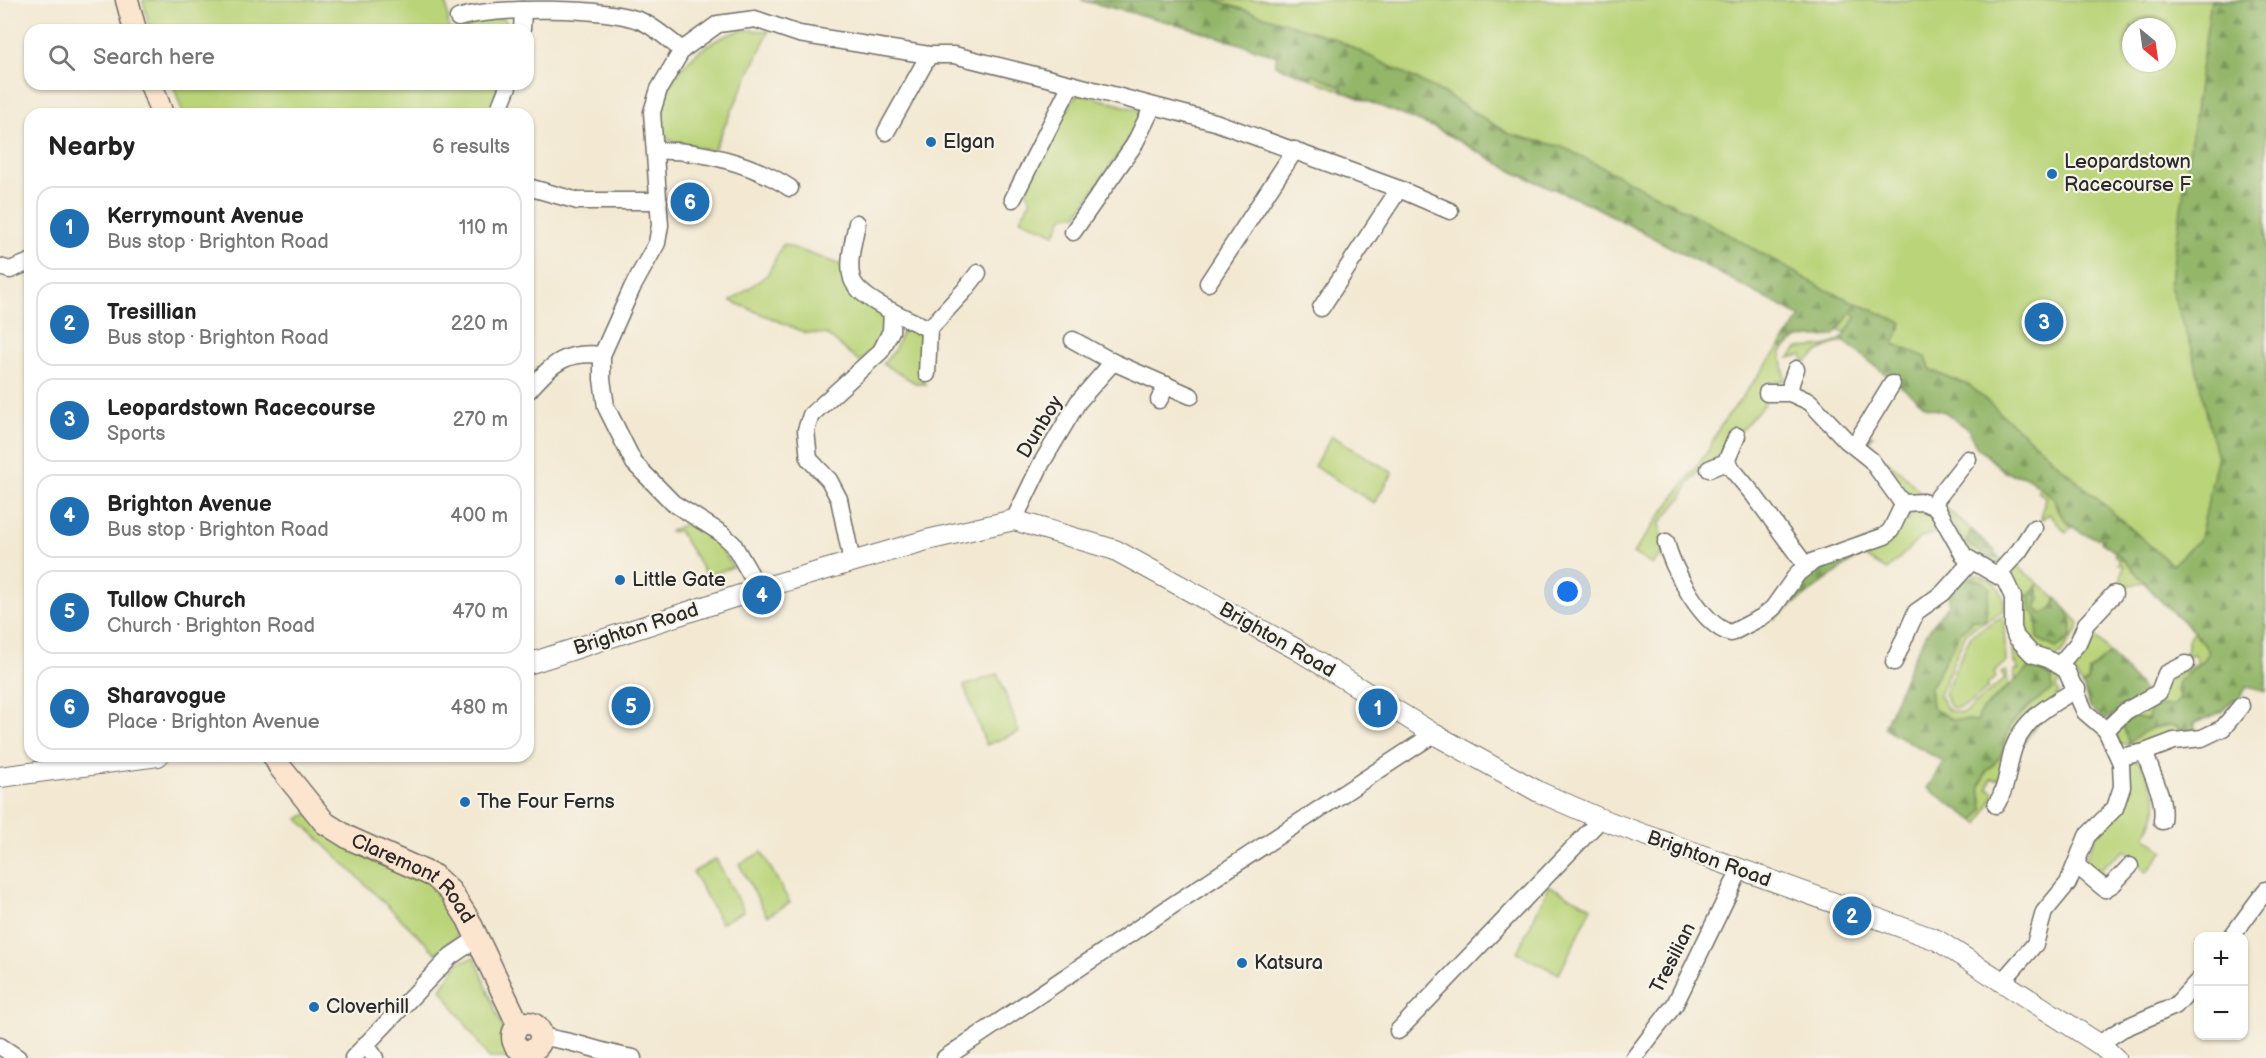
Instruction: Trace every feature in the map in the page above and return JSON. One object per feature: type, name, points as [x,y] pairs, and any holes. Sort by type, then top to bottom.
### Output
[{"type":"main road","points":[[127,0],[133,24]]},
{"type":"main road","points":[[153,90],[160,108]]},
{"type":"main road","name":"Claremont Road","points":[[277,762],[325,823],[349,838],[434,876],[450,891],[478,938],[519,1026],[514,1034],[515,1044],[532,1049]]},
{"type":"street","points":[[522,24],[523,10]]},
{"type":"street","points":[[458,18],[489,11],[580,12],[641,21],[682,50]]},
{"type":"street","points":[[759,589],[733,544],[721,533],[673,503],[634,463],[606,406],[602,355],[632,288],[657,243],[660,225],[652,112],[659,89],[682,50],[696,37],[718,24],[755,19],[799,34],[929,55],[954,55],[1071,84],[1215,122],[1399,189],[1450,211]]},
{"type":"street","points":[[886,132],[929,55]]},
{"type":"street","points":[[1013,199],[1071,84]]},
{"type":"street","points":[[499,108],[507,90]]},
{"type":"street","points":[[1073,232],[1134,145],[1153,106]]},
{"type":"street","points":[[656,151],[678,150],[710,155],[771,177],[790,188]]},
{"type":"street","points":[[1208,283],[1295,150]]},
{"type":"street","points":[[534,189],[578,201],[638,203],[659,201]]},
{"type":"street","points":[[1321,308],[1399,189]]},
{"type":"street","points":[[857,223],[852,253],[852,279],[861,293],[929,329]]},
{"type":"street","points":[[0,267],[10,270],[24,264]]},
{"type":"street","points":[[927,374],[929,329],[978,273]]},
{"type":"street","points":[[852,562],[839,499],[829,480],[808,459],[806,430],[811,415],[881,351],[891,331],[892,310]]},
{"type":"street","points":[[1073,340],[1163,393],[1191,396]]},
{"type":"street","points":[[534,385],[554,363],[580,353],[602,355]]},
{"type":"street","name":"Dunboy","points":[[1014,520],[1041,464],[1078,402],[1113,362]]},
{"type":"street","points":[[1790,393],[1796,369]]},
{"type":"street","points":[[1854,446],[1892,384]]},
{"type":"street","points":[[1767,393],[1790,393],[1810,402],[1877,467],[1893,493],[1904,503],[1923,502],[1932,505],[1942,516],[1955,544],[1971,562],[1998,574],[2010,587],[2013,597],[2013,628],[2016,637],[2032,654],[2060,664],[2077,689],[2085,711],[2106,730],[2120,757],[2120,796],[2106,819],[2087,837],[2068,883],[2044,912],[2035,944],[2001,982]]},
{"type":"street","points":[[1709,469],[1726,462],[1737,436]]},
{"type":"street","points":[[1932,505],[1968,459]]},
{"type":"street","points":[[1726,462],[1754,494],[1806,566]]},
{"type":"street","points":[[1666,542],[1675,573],[1709,618],[1719,627],[1731,633],[1762,617],[1773,608],[1789,584],[1806,566],[1830,554],[1885,536],[1891,531],[1904,503]]},
{"type":"street","name":"Brighton Road","points":[[534,662],[759,589],[927,540],[1014,520],[1115,550],[1296,649],[1434,734],[1539,792],[1601,819],[1937,940],[2099,1044],[2115,1058]]},
{"type":"street","points":[[1998,574],[2019,551],[2034,528]]},
{"type":"street","points":[[1894,662],[1916,612],[1943,593],[1971,562]]},
{"type":"street","points":[[2060,664],[2078,643],[2086,624],[2114,594]]},
{"type":"street","points":[[2106,730],[2126,711],[2159,692],[2166,675],[2186,664]]},
{"type":"street","points":[[1996,805],[2007,782],[2011,755],[2026,724],[2041,710],[2077,689]]},
{"type":"street","points":[[2120,757],[2145,752],[2174,741],[2202,738],[2218,732],[2241,706]]},
{"type":"street","points":[[945,1058],[1434,734]]},
{"type":"street","points":[[2145,752],[2148,768],[2164,802],[2162,821]]},
{"type":"street","points":[[0,777],[113,762]]},
{"type":"street","points":[[1398,1030],[1601,819]]},
{"type":"street","points":[[2076,865],[2105,889],[2130,866]]},
{"type":"street","name":"Tresilian","points":[[1634,1058],[1675,1004],[1740,870]]},
{"type":"street","points":[[2236,932],[2261,908],[2266,890]]},
{"type":"street","points":[[353,1058],[370,1051],[451,956],[478,938]]},
{"type":"street","points":[[2099,1044],[2122,1029],[2175,1006],[2194,986]]},
{"type":"street","points":[[532,1049],[562,1040],[600,1053],[633,1058]]},
{"type":"street","points":[[0,1046],[18,1058]]},
{"type":"green space","points":[[143,0],[446,0],[448,24],[149,24]]},
{"type":"green space","points":[[1081,0],[1214,0],[1333,38],[1440,91],[1509,134],[1563,147],[1700,218],[1822,288],[1902,323],[1894,344],[1926,357],[1931,370],[1970,386],[2172,565],[2200,539],[2217,459],[2192,348],[2170,286],[2211,0],[2266,0],[2266,692],[2247,687],[2237,702],[2234,700],[2223,711],[2194,724],[2197,732],[2179,735],[2178,727],[2164,726],[2145,731],[2129,743],[2122,723],[2134,716],[2148,720],[2150,706],[2173,705],[2180,699],[2178,682],[2209,652],[2192,630],[2161,601],[2126,562],[2101,542],[2103,539],[2087,535],[2072,526],[2061,514],[2054,498],[2028,478],[2005,472],[1976,446],[1969,430],[1945,412],[1927,407],[1844,341],[1842,338],[1857,316],[1851,312],[1834,336],[1798,338],[1784,349],[1781,345],[1801,317],[1592,205],[1518,174],[1436,128],[1341,91],[1343,88],[1313,74],[1311,77],[1275,65],[1277,56],[1188,27]]},
{"type":"green space","points":[[1214,0],[2266,0],[2266,442],[2213,481],[2200,539],[2172,565],[2105,506],[1960,390],[1684,254],[1592,205],[1518,174],[1436,128],[1278,66],[1272,19]]},
{"type":"green space","points":[[503,18],[508,24],[469,24],[471,21]]},
{"type":"green space","points":[[742,30],[769,31],[713,151],[669,140],[661,133],[662,114],[673,81],[695,55],[725,36]]},
{"type":"green space","points":[[175,90],[502,90],[495,108],[181,108]]},
{"type":"green space","points":[[1082,94],[1138,110],[1141,115],[1139,124],[1077,215],[1064,215],[1055,234],[1020,219],[1031,200],[1025,188],[1072,101],[1077,95]]},
{"type":"green space","points":[[783,244],[849,268],[882,303],[887,333],[860,362],[826,334],[806,333],[731,301],[767,275]]},
{"type":"green space","points":[[922,320],[918,374],[925,384],[917,384],[883,364],[894,351],[905,326]]},
{"type":"green space","points":[[1842,338],[1844,341],[1826,347],[1804,363],[1803,355],[1789,358],[1798,348],[1833,344]]},
{"type":"green space","points":[[1781,345],[1784,349],[1781,351],[1785,380],[1766,385],[1767,398],[1764,404],[1724,454],[1706,464],[1691,480],[1682,497],[1660,523],[1666,561],[1659,556],[1652,565],[1633,553],[1708,451],[1719,428]]},
{"type":"green space","points":[[1870,434],[1873,436],[1866,445],[1901,472],[1924,496],[1906,494],[1865,446]]},
{"type":"green space","points":[[1332,436],[1393,473],[1374,503],[1314,466]]},
{"type":"green space","points":[[2040,487],[2054,498],[2057,510],[2072,527],[2066,532],[2049,514],[2041,520],[2045,497],[2037,491]]},
{"type":"green space","points":[[1943,505],[1996,552],[1994,554],[2003,561],[1994,565],[1969,553]]},
{"type":"green space","points":[[1923,510],[1930,514],[1939,531],[1920,538],[1887,570],[1865,557],[1856,558],[1774,619],[1772,616],[1803,577],[1903,520],[1907,521],[1914,511]]},
{"type":"green space","points":[[688,522],[720,542],[720,548],[733,567],[707,576],[679,531],[669,532]]},
{"type":"green space","points":[[1971,529],[1996,552],[1994,554],[1997,556],[1990,558],[1966,543]]},
{"type":"green space","points":[[2117,552],[2145,583],[2120,586],[2123,565],[2118,564],[2120,560],[2114,555]]},
{"type":"green space","points":[[1855,556],[1865,556],[1856,558],[1794,604],[1798,588],[1812,572],[1820,571],[1834,560],[1844,562]]},
{"type":"green space","points":[[2015,564],[2056,598],[2079,623],[2077,632],[2058,657],[2042,652],[2023,637],[2009,576]]},
{"type":"green space","points":[[1974,575],[1987,578],[1997,586],[2003,597],[2004,611],[1967,631],[1939,695],[1948,710],[1961,713],[1967,711],[2005,678],[2001,673],[2006,671],[2009,685],[1981,711],[1978,721],[1951,719],[1932,708],[1930,688],[1961,631],[1974,620],[1984,582],[1970,578]]},
{"type":"green space","points":[[1966,577],[1984,582],[1990,587],[1985,620],[1974,620],[1961,631],[1930,688],[1932,708],[1951,719],[1977,721],[1981,711],[2033,665],[2052,679],[2053,689],[2030,705],[2011,724],[2000,757],[1986,772],[1980,786],[1983,809],[1975,821],[1927,788],[1944,762],[1884,728],[1927,632],[1949,605],[1949,594]]},
{"type":"green space","points":[[2037,585],[2040,599],[2036,608],[2041,613],[2047,612],[2052,608],[2056,598],[2071,620],[2071,637],[2056,648],[2038,639],[2036,615],[2030,610],[2030,597],[2024,596],[2031,593]]},
{"type":"green space","points":[[2003,616],[2006,662],[1994,673],[1996,677],[1986,686],[1988,688],[1975,699],[1962,707],[1951,707],[1944,694],[1971,635]]},
{"type":"green space","points":[[2089,629],[2110,653],[2089,671],[2088,682],[2083,686],[2070,666],[2071,659]]},
{"type":"green space","points":[[2195,630],[2210,653],[2202,664],[2181,683],[2177,690],[2180,699],[2156,715],[2140,719],[2142,730],[2170,725],[2178,727],[2179,735],[2149,744],[2120,744],[2114,731],[2173,676],[2198,663],[2194,654],[2185,656],[2189,637]]},
{"type":"green space","points":[[2013,648],[2023,660],[2033,665],[2021,678],[2015,679],[2014,671],[2018,670],[2017,664],[2014,664]]},
{"type":"green space","points":[[2110,653],[2147,694],[2105,720],[2090,708],[2083,686],[2088,682],[2089,671]]},
{"type":"green space","points":[[2036,666],[2054,674],[2060,682],[2056,689],[2059,692],[1999,779],[1991,779],[1988,788],[1995,793],[1979,824],[1975,821],[1983,808],[1980,786],[1986,772],[2000,757],[2011,724],[2049,689],[2052,679]]},
{"type":"green space","points":[[998,674],[1019,732],[986,745],[964,686]]},
{"type":"green space","points":[[2131,760],[2140,762],[2156,799],[2155,815],[2145,837],[2164,851],[2147,872],[2125,850],[2101,868],[2106,879],[2085,860]]},
{"type":"green space","points":[[310,813],[439,885],[462,914],[456,937],[436,953],[298,819]]},
{"type":"green space","points":[[762,852],[790,903],[767,916],[739,864]]},
{"type":"green space","points":[[716,859],[744,911],[721,923],[693,872]]},
{"type":"green space","points":[[1549,886],[1592,907],[1559,974],[1517,953]]},
{"type":"green space","points":[[475,957],[514,1058],[489,1058],[441,989],[459,962]]},
{"type":"place","name":"Elgan","points":[[931,142]]},
{"type":"place","name":"Leopardstown Racecourse F","points":[[2052,174]]},
{"type":"place","name":"Sharavogue","points":[[690,202]]},
{"type":"place","name":"Leopardstown Racecourse","points":[[2044,322]]},
{"type":"place","name":"Little Gate","points":[[620,580]]},
{"type":"place","name":"Brighton Avenue","points":[[762,595]]},
{"type":"place","name":"Tullow Church","points":[[631,706]]},
{"type":"place","name":"Kerrymount Avenue","points":[[1378,708]]},
{"type":"place","name":"The Four Ferns","points":[[465,802]]},
{"type":"place","name":"Tresillian","points":[[1852,916]]},
{"type":"place","name":"Katsura","points":[[1242,963]]},
{"type":"place","name":"Cloverhill","points":[[314,1007]]}]
